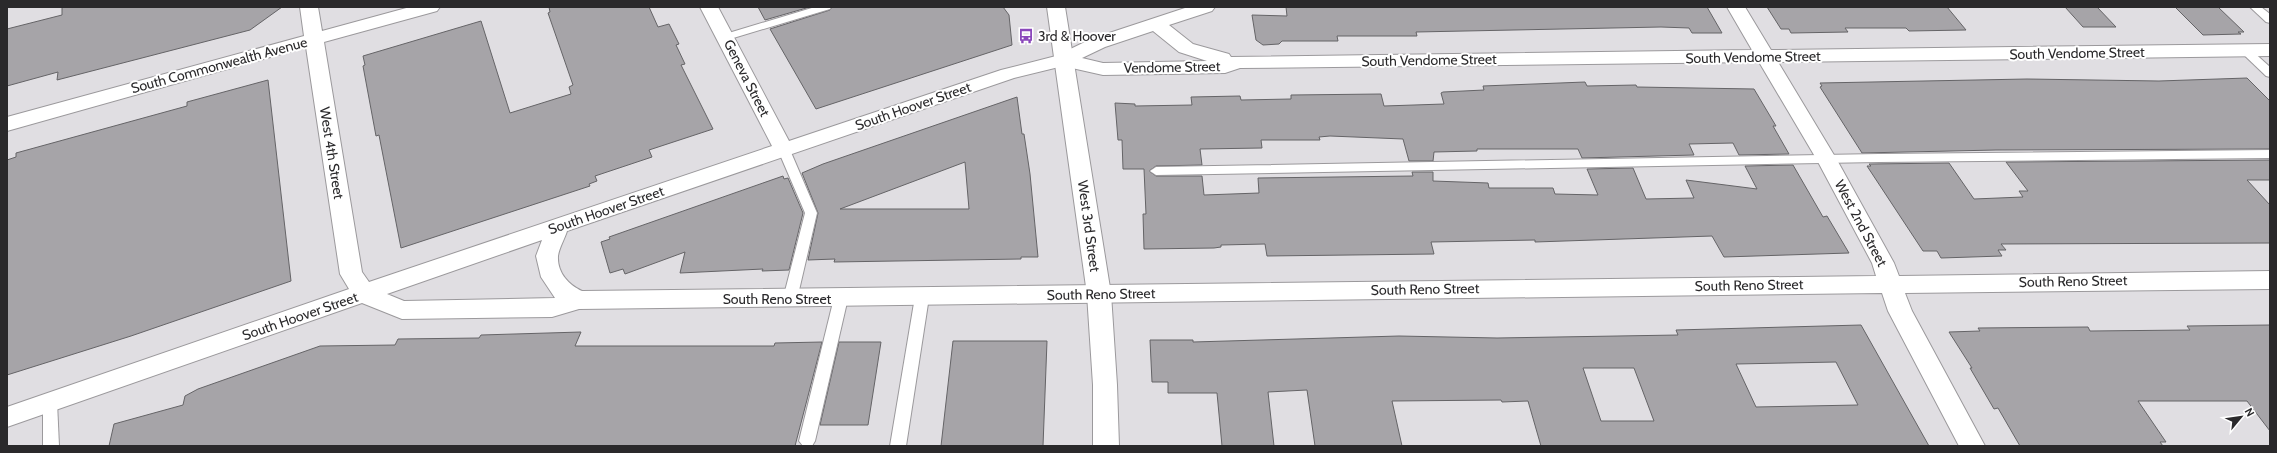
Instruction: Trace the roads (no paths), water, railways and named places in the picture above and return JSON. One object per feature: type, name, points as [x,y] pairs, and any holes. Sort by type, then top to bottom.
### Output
[{"type":"street","name":"West 4th Street","points":[[309,7],[351,274],[365,294]]},
{"type":"street","name":"South Commonwealth Avenue","points":[[7,124],[431,7]]},
{"type":"street","name":"Geneva Street","points":[[709,7],[784,150]]},
{"type":"street","name":"West 3rd Street","points":[[1056,7],[1099,294],[1105,385],[1106,446]]},
{"type":"street","name":"South Hoover Street","points":[[7,417],[558,226],[1021,70],[1063,60],[1098,43],[1206,7]]},
{"type":"street","name":"West 2nd Street","points":[[1736,7],[1827,160],[1883,262],[1900,311],[1972,446]]},
{"type":"street","name":"Vendome Street","points":[[1157,24],[1174,42],[1196,54],[1229,59],[1237,62]]},
{"type":"street","name":"South Vendome Street","points":[[1237,62],[2270,50]]},
{"type":"street","name":"Vendome Street","points":[[1063,60],[1103,69],[1225,67],[1237,62]]},
{"type":"street","name":"South Reno Street","points":[[558,226],[547,256],[552,277],[561,291],[579,300]]},
{"type":"street","name":"South Reno Street","points":[[365,294],[402,310],[552,308],[579,300],[790,299],[1890,282],[2270,280]]},
{"type":"lane","points":[[726,38],[826,7]]},
{"type":"lane","points":[[2255,7],[2270,20]]},
{"type":"lane","points":[[2246,51],[2270,74]]},
{"type":"lane","points":[[784,150],[811,213],[790,299]]},
{"type":"lane","points":[[1156,171],[2270,154]]},
{"type":"lane","points":[[898,446],[922,297]]},
{"type":"lane","points":[[807,441],[842,298]]},
{"type":"lane","points":[[50,402],[51,446]]},
{"type":"place","name":"3rd & Hoover","points":[[1026,36]]}]
